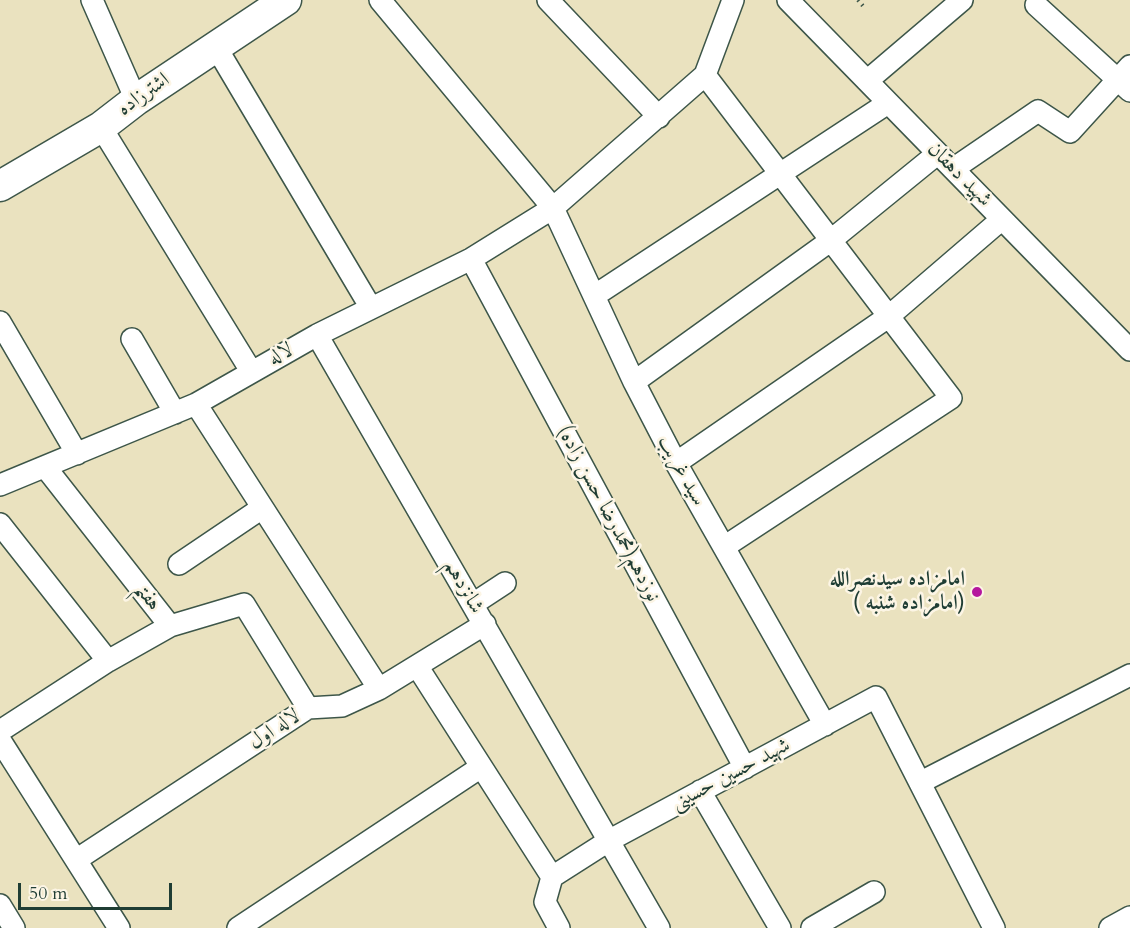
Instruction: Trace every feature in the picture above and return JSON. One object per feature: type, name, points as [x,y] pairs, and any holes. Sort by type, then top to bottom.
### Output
[{"type":"street","points":[[92,0],[136,100]]},
{"type":"street","name":"اشترزاده","points":[[0,186],[101,127],[136,100],[286,0]]},
{"type":"street","name":"سید غریب","points":[[380,0],[553,208],[634,382],[676,463],[825,725]]},
{"type":"street","points":[[548,0],[658,117]]},
{"type":"street","points":[[724,548],[951,398],[705,75],[732,0]]},
{"type":"street","name":"شهید دهقان","points":[[788,0],[1130,350]]},
{"type":"street","points":[[867,81],[962,0]]},
{"type":"street","points":[[953,169],[1038,111],[1070,132],[1126,79],[1036,5]]},
{"type":"street","points":[[216,47],[371,308]]},
{"type":"street","name":"لاله","points":[[0,485],[46,468],[196,404],[317,335],[471,259],[553,208],[705,75]]},
{"type":"street","points":[[594,296],[888,103]]},
{"type":"street","points":[[101,127],[252,371]]},
{"type":"street","points":[[634,382],[831,241],[937,154]]},
{"type":"street","points":[[676,463],[888,317],[1002,219]]},
{"type":"street","name":"نوزدهم(محمدرضا حسن زاده)","points":[[471,259],[745,768]]},
{"type":"street","points":[[1,326],[77,454]]},
{"type":"street","name":"شانزدهم","points":[[317,335],[659,928]]},
{"type":"street","points":[[132,339],[175,413]]},
{"type":"street","points":[[196,404],[379,689]]},
{"type":"street","name":"هفتم","points":[[46,468],[170,626],[244,604],[308,708]]},
{"type":"street","points":[[179,564],[262,508]]},
{"type":"street","points":[[0,524],[108,661]]},
{"type":"street","points":[[473,604],[505,583]]},
{"type":"street","name":"لاله اول","points":[[76,860],[308,708],[342,706],[379,689],[485,624]]},
{"type":"street","points":[[0,731],[108,661],[170,626]]},
{"type":"street","points":[[417,666],[552,877],[545,902],[559,928]]},
{"type":"street","points":[[994,928],[921,783],[1130,675]]},
{"type":"street","name":"شهید حسین حسینی","points":[[552,877],[610,840],[876,697],[921,783]]},
{"type":"street","points":[[0,740],[119,928]]},
{"type":"street","points":[[238,928],[481,767]]},
{"type":"street","points":[[700,791],[780,928]]},
{"type":"street","points":[[812,928],[874,892]]},
{"type":"street","points":[[0,906],[14,928]]},
{"type":"street","points":[[1110,928],[1130,917]]},
{"type":"path","points":[[858,0],[863,6]]},
{"type":"place","name":"امامزاده سیدنصرالله ( امامزاده شنبه)","points":[[977,592]]}]
